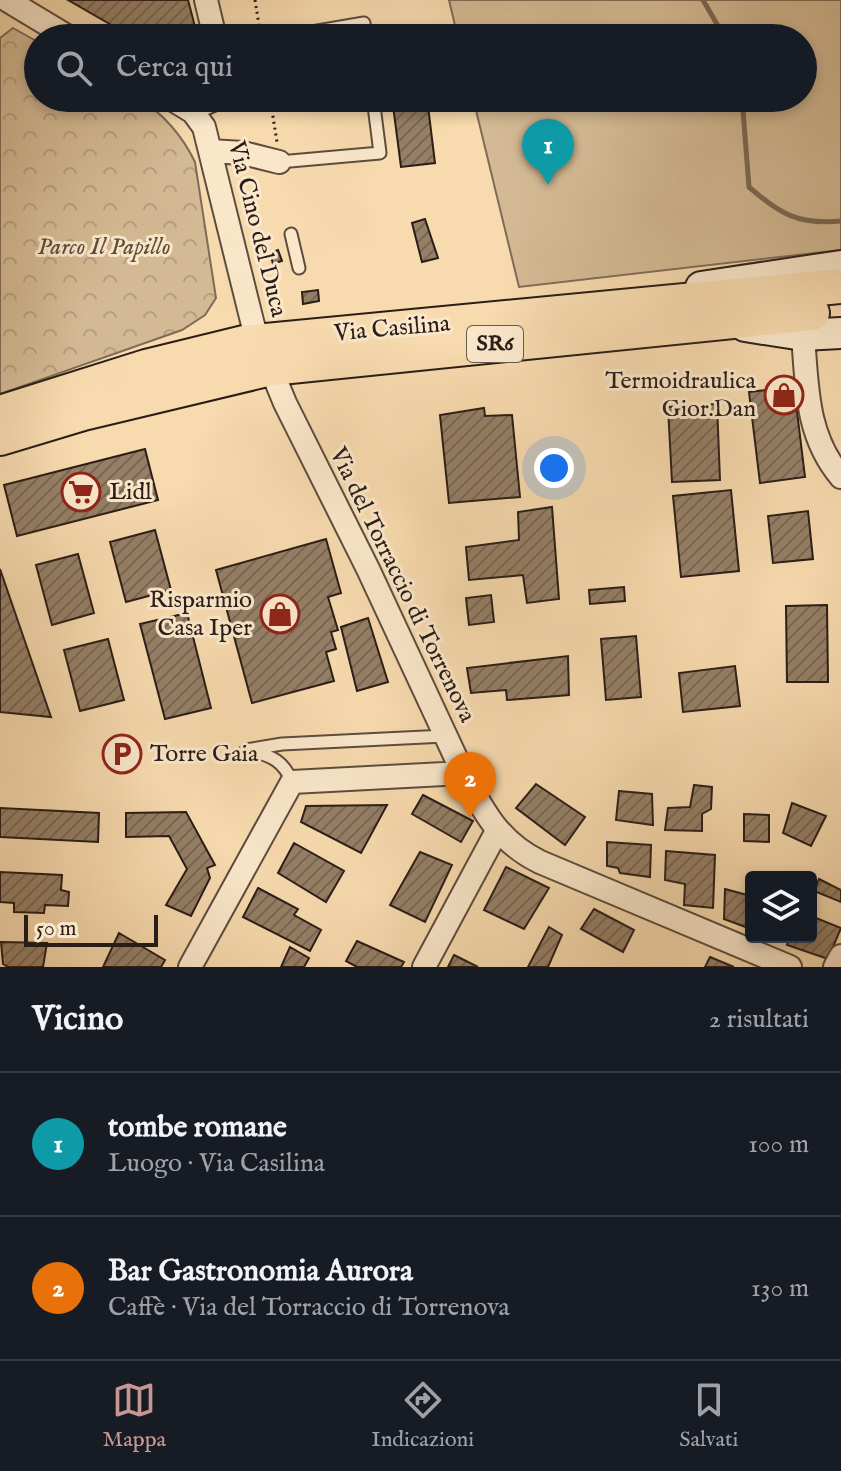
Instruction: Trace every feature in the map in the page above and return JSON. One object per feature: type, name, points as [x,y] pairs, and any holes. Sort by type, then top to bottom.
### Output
[{"type":"main road","points":[[644,305],[712,284],[841,266]]},
{"type":"main road","name":"Via Casilina","points":[[0,438],[266,355],[644,305],[841,286]]},
{"type":"main road","name":"Via Casilina","points":[[0,413],[146,367],[841,310]]},
{"type":"main road","points":[[720,322],[803,335],[841,333]]},
{"type":"street","points":[[7,0],[47,24]]},
{"type":"street","points":[[206,0],[212,24]]},
{"type":"street","name":"Via Cino del Duca","points":[[192,112],[204,127],[250,314],[266,355]]},
{"type":"street","points":[[210,151],[234,151],[279,162]]},
{"type":"street","points":[[803,335],[813,428],[822,452],[841,477]]},
{"type":"street","name":"Via del Torraccio di Torrenova","points":[[266,355],[445,736],[497,831],[517,849],[540,862],[790,967]]},
{"type":"street","points":[[190,967],[289,774],[463,773]]},
{"type":"street","points":[[424,967],[497,831]]},
{"type":"street","points":[[835,967],[841,956]]},
{"type":"lane","points":[[279,162],[380,153],[375,112]]},
{"type":"lane","points":[[291,234],[299,268]]},
{"type":"lane","points":[[289,774],[269,756],[246,750],[294,743],[445,736]]},
{"type":"lane","points":[[289,774],[294,743]]},
{"type":"path","points":[[255,0],[259,24]]},
{"type":"path","points":[[272,112],[279,162]]},
{"type":"green space","points":[[449,0],[841,0],[841,250],[519,287],[476,112],[817,112],[817,24],[455,24]]},
{"type":"green space","name":"Parco Il Papillo","points":[[13,28],[24,34],[24,112],[157,112],[178,135],[195,162],[216,298],[205,315],[182,330],[0,394],[0,38]]},
{"type":"building","points":[[68,0],[188,0],[194,24],[110,24]]},
{"type":"building","points":[[394,112],[429,112],[435,163],[401,167]]},
{"type":"building","points":[[425,219],[438,258],[422,262],[412,223]]},
{"type":"building","points":[[278,250],[282,261],[273,264],[270,253]]},
{"type":"building","points":[[318,290],[319,301],[303,304],[302,292]]},
{"type":"building","points":[[794,387],[805,477],[760,483],[749,392]]},
{"type":"building","points":[[717,404],[720,480],[672,482],[668,407]]},
{"type":"building","points":[[484,408],[485,416],[512,415],[520,497],[449,503],[440,415]]},
{"type":"building","name":"Lidl","points":[[145,449],[158,500],[17,536],[4,485]]},
{"type":"building","points":[[731,490],[739,571],[681,577],[673,496]]},
{"type":"building","points":[[552,507],[559,599],[527,603],[523,575],[469,580],[466,547],[519,540],[518,512]]},
{"type":"building","points":[[808,511],[813,559],[773,563],[768,516]]},
{"type":"building","points":[[155,530],[171,590],[126,602],[110,542]]},
{"type":"building","name":"Risparmio Casa Iper","points":[[326,539],[341,593],[328,597],[338,630],[331,632],[336,649],[326,652],[334,681],[252,703],[216,570]]},
{"type":"building","points":[[78,554],[94,613],[52,625],[36,565]]},
{"type":"building","points":[[0,569],[51,717],[0,712]]},
{"type":"building","points":[[624,587],[625,601],[590,604],[589,590]]},
{"type":"building","points":[[491,595],[494,622],[469,625],[466,598]]},
{"type":"building","points":[[827,605],[828,682],[787,682],[786,606]]},
{"type":"building","points":[[187,613],[211,708],[165,719],[140,624]]},
{"type":"building","points":[[368,618],[388,682],[357,691],[341,627]]},
{"type":"building","points":[[636,636],[641,697],[606,700],[601,639]]},
{"type":"building","points":[[108,639],[124,700],[80,711],[64,650]]},
{"type":"building","points":[[568,656],[569,695],[507,700],[506,690],[471,693],[467,668]]},
{"type":"building","points":[[735,666],[740,706],[683,712],[679,673]]},
{"type":"building","points":[[536,784],[585,817],[565,845],[516,808]]},
{"type":"building","points":[[694,785],[712,787],[711,809],[702,814],[702,831],[665,830],[668,808],[690,807]]},
{"type":"building","points":[[619,791],[652,794],[653,825],[616,820]]},
{"type":"building","points":[[423,795],[473,821],[461,842],[412,814]]},
{"type":"building","points":[[792,803],[826,816],[811,846],[783,833]]},
{"type":"building","points":[[387,805],[361,853],[301,822],[306,806]]},
{"type":"building","points":[[0,808],[99,813],[98,842],[0,837]]},
{"type":"building","points":[[186,812],[215,865],[207,868],[210,878],[191,916],[166,905],[187,869],[169,836],[126,837],[126,813]]},
{"type":"building","points":[[744,814],[769,815],[769,842],[744,841]]},
{"type":"building","points":[[607,842],[651,845],[650,877],[620,873],[618,868],[607,866]]},
{"type":"building","points":[[294,843],[344,871],[326,902],[278,873]]},
{"type":"building","points":[[666,851],[715,855],[713,908],[684,905],[685,884],[665,880]]},
{"type":"building","points":[[420,852],[452,865],[425,922],[390,905]]},
{"type":"building","points":[[506,867],[549,888],[524,929],[484,910]]},
{"type":"building","points":[[0,872],[62,875],[61,890],[69,892],[68,906],[45,905],[44,913],[14,912],[14,903],[0,902]]},
{"type":"building","points":[[819,879],[841,890],[841,902],[817,892]]},
{"type":"building","points":[[258,888],[298,909],[294,915],[321,930],[310,951],[243,917]]},
{"type":"building","points":[[725,889],[745,894],[745,927],[724,919]]},
{"type":"building","points":[[594,909],[634,930],[623,952],[581,929]]},
{"type":"building","points":[[817,918],[841,928],[828,959],[787,945],[817,943]]},
{"type":"building","points":[[549,927],[562,935],[548,967],[528,967]]},
{"type":"building","points":[[119,933],[165,960],[161,967],[103,967]]},
{"type":"building","points":[[357,941],[404,962],[401,967],[357,967],[346,961]]},
{"type":"building","points":[[1,942],[47,943],[43,967],[8,967],[3,964]]},
{"type":"building","points":[[290,947],[309,958],[304,967],[281,967]]},
{"type":"building","points":[[454,955],[478,967],[448,967]]},
{"type":"building","points":[[710,957],[734,967],[705,967]]},
{"type":"waterway","points":[[703,0],[717,24]]},
{"type":"waterway","points":[[743,112],[749,187],[790,216],[813,221],[841,221]]},
{"type":"place","name":"tombe romane","points":[[548,185]]},
{"type":"place","name":"Termoidraulica Gior.Dan","points":[[784,395]]},
{"type":"place","name":"Lidl","points":[[81,492]]},
{"type":"place","name":"Risparmio Casa Iper","points":[[280,614]]},
{"type":"place","name":"Torre Gaia","points":[[122,754]]},
{"type":"place","name":"Bar Gastronomia Aurora","points":[[470,818]]}]
